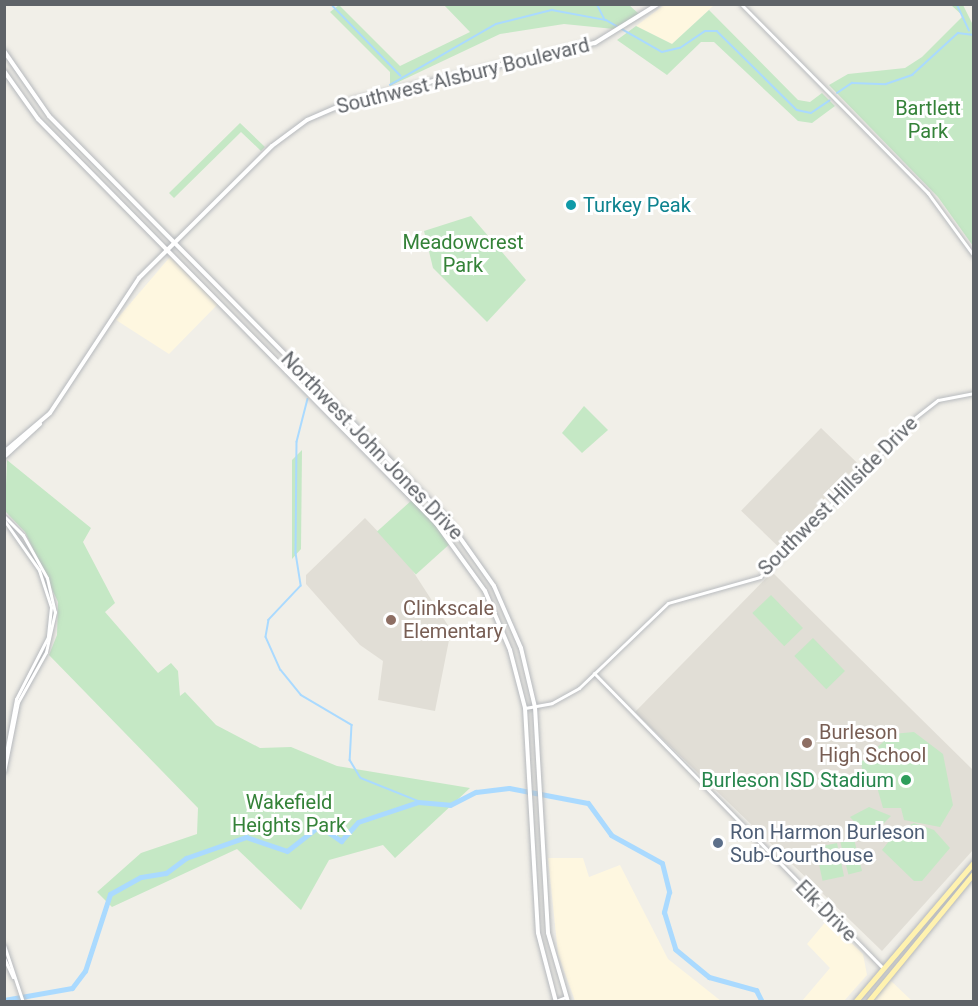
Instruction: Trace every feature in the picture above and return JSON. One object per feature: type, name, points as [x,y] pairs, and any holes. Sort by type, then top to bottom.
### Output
[{"type":"main road","name":"Southwest Alsbury Boulevard","points":[[4,457],[40,424],[131,287],[281,138],[321,112],[353,100],[576,49],[620,32],[658,4]]},
{"type":"main road","name":"Northwest John Jones Drive","points":[[4,51],[36,100],[77,145],[457,531],[510,620],[535,707],[548,933],[567,999]]},
{"type":"main road","name":"Northwest John Jones Drive","points":[[4,71],[70,152],[449,537],[500,623],[525,708],[539,942],[555,1001]]},
{"type":"main road","points":[[70,152],[77,145]]},
{"type":"main road","name":"Southwest Alsbury Boulevard","points":[[4,452],[40,424]]},
{"type":"main road","points":[[855,1002],[974,862]]},
{"type":"main road","points":[[868,1002],[974,873]]},
{"type":"main road","points":[[534,877],[544,877]]},
{"type":"street","points":[[741,4],[928,193],[974,256]]},
{"type":"street","name":"Southwest Hillside Drive","points":[[525,708],[567,696],[668,603],[760,577],[916,417],[938,400],[974,393]]},
{"type":"street","points":[[4,516],[23,535],[54,600],[52,634],[34,671],[16,699],[4,772]]},
{"type":"street","points":[[4,520],[21,538],[49,596],[50,627],[34,671]]},
{"type":"street","name":"Elk Drive","points":[[594,673],[883,968]]},
{"type":"street","points":[[4,945],[14,979]]},
{"type":"street","points":[[4,958],[23,1002]]},
{"type":"street","points":[[555,1001],[567,999]]},
{"type":"shaded area","points":[[664,5],[714,5],[672,44],[636,26]]},
{"type":"shaded area","points":[[170,257],[218,304],[169,354],[116,320]]},
{"type":"shaded area","points":[[821,428],[862,468],[782,550],[741,511]]},
{"type":"shaded area","name":"Clinkscale Elementary","points":[[365,518],[407,562],[451,630],[435,711],[378,700],[383,661],[360,645],[306,584],[306,575]]},
{"type":"shaded area","name":"Burleson High School","points":[[772,572],[973,770],[973,850],[882,951],[635,712]]},
{"type":"shaded area","points":[[548,858],[583,858],[589,877],[620,865],[668,959],[721,1001],[575,1001],[558,954]]},
{"type":"shaded area","points":[[827,920],[863,954],[867,975],[844,1001],[802,1001],[830,968],[807,944]]},
{"type":"shaded area","points":[[889,979],[912,1001],[873,1002]]},
{"type":"green space","points":[[339,5],[400,66],[470,32],[444,5],[629,5],[639,14],[614,29],[564,24],[500,34],[390,86],[390,72],[330,12]]},
{"type":"green space","name":"Bartlett Park","points":[[951,5],[963,5],[973,25],[973,246],[938,197],[829,85],[848,74],[905,68],[922,57],[963,16]]},
{"type":"green space","points":[[709,10],[798,100],[810,102],[822,93],[835,106],[812,123],[798,121],[714,42],[701,42],[667,75],[617,40],[636,26],[672,44]]},
{"type":"green space","points":[[240,123],[265,147],[261,151],[241,132],[174,198],[169,193]]},
{"type":"green space","name":"Meadowcrest Park","points":[[471,216],[526,280],[487,322],[433,268],[424,231]]},
{"type":"green space","points":[[584,406],[608,430],[582,453],[562,433]]},
{"type":"green space","points":[[302,450],[301,549],[292,559],[292,460]]},
{"type":"green space","name":"Wakefield Heights Park","points":[[7,460],[91,528],[83,542],[115,603],[105,612],[158,673],[171,663],[178,671],[180,696],[185,692],[216,725],[260,748],[291,747],[337,766],[470,788],[395,858],[383,845],[329,860],[301,910],[237,849],[112,907],[97,892],[141,853],[197,834],[198,808],[49,655],[57,635],[58,602],[25,532],[5,511]]},
{"type":"green space","points":[[412,500],[451,543],[416,575],[377,531]]},
{"type":"green space","points":[[771,595],[803,628],[784,646],[752,613]]},
{"type":"green space","points":[[813,638],[845,671],[826,689],[794,656]]},
{"type":"green space","name":"Burleson ISD Stadium","points":[[914,732],[943,754],[953,805],[940,827],[904,820],[901,808],[883,808],[877,787],[865,789],[861,762],[892,734]]},
{"type":"green space","points":[[869,807],[891,816],[869,838],[850,817]]},
{"type":"green space","points":[[914,823],[934,830],[950,848],[922,881],[914,881],[882,850],[896,832]]},
{"type":"green space","points":[[854,839],[862,871],[848,874],[840,842]]},
{"type":"green space","points":[[837,843],[844,876],[823,881],[815,848]]},
{"type":"waterway","points":[[331,4],[401,76]]},
{"type":"waterway","points":[[597,4],[605,20]]},
{"type":"waterway","points":[[957,4],[969,30]]},
{"type":"waterway","points":[[390,85],[496,24],[552,10],[606,20],[662,52],[680,48],[705,31],[717,31],[797,110],[811,113],[829,101]]},
{"type":"waterway","points":[[837,93],[852,83],[886,84],[912,75],[958,33],[974,35]]},
{"type":"waterway","points":[[308,399],[297,442],[296,553],[301,586],[269,620],[266,637],[281,670],[301,695],[352,725],[350,760],[361,778],[421,802]]},
{"type":"waterway","points":[[4,1000],[72,988],[85,971],[110,894],[141,877],[166,873],[186,858],[246,837],[287,851],[319,826],[341,841],[358,822],[418,802],[450,805],[476,792],[509,788],[588,803],[611,835],[662,863],[669,892],[664,912],[675,949],[709,977],[756,990],[762,1002]]},
{"type":"place","name":"Turkey Peak","points":[[571,205]]},
{"type":"place","name":"Clinkscale Elementary","points":[[391,620]]},
{"type":"place","name":"Burleson High School","points":[[807,743]]},
{"type":"place","name":"Burleson ISD Stadium","points":[[906,780]]},
{"type":"place","name":"Ron Harmon Burleson Sub-Courthouse","points":[[718,843]]}]
